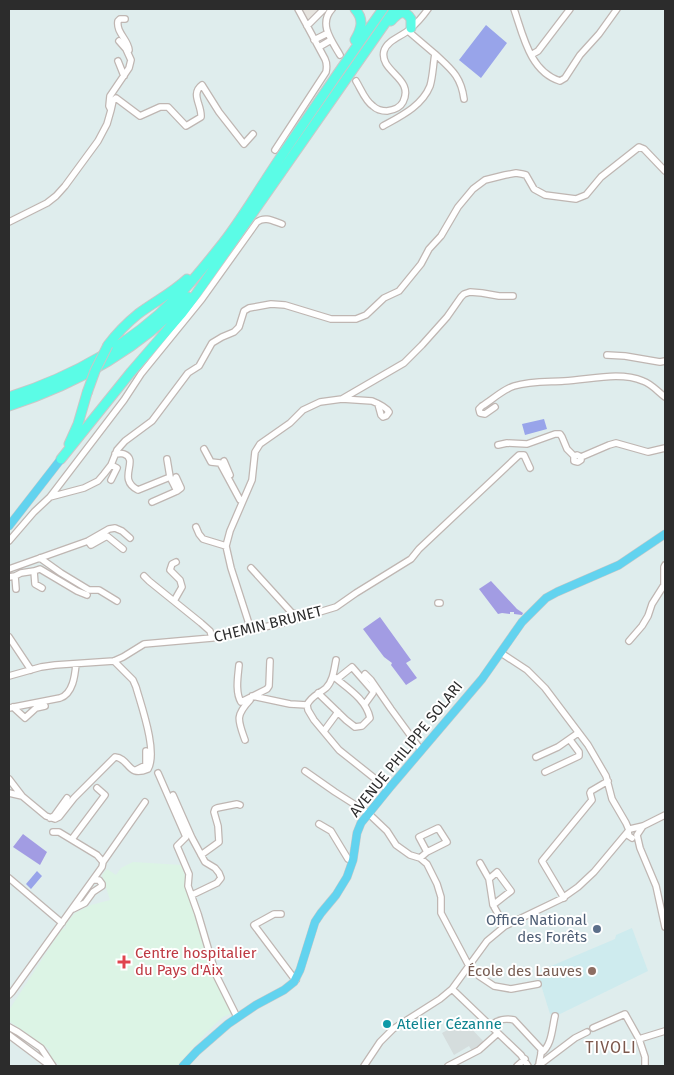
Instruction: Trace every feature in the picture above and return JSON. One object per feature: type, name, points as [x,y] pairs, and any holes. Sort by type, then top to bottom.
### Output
[{"type":"highway","points":[[329,86],[361,29],[361,20],[355,9]]},
{"type":"highway","points":[[9,397],[70,373],[106,353],[133,335],[176,298],[224,242],[383,9]]},
{"type":"highway","points":[[61,459],[131,372],[182,313],[395,9]]},
{"type":"highway","points":[[410,9],[414,14],[412,27]]},
{"type":"highway","points":[[362,55],[397,14],[403,12],[409,16],[412,27]]},
{"type":"highway","points":[[61,459],[78,424],[97,366],[116,334],[133,318],[180,286],[224,242]]},
{"type":"highway","points":[[9,406],[58,388],[126,350],[182,303],[214,267]]},
{"type":"main road","points":[[9,526],[61,459]]},
{"type":"main road","name":"AVENUE PHILIPPE SOLARI","points":[[296,980],[315,922],[348,877],[357,833],[361,823],[482,679],[519,626],[546,598],[619,566],[665,534]]},
{"type":"main road","points":[[183,1066],[204,1044],[237,1017],[284,990],[296,980]]},
{"type":"street","points":[[275,150],[326,72],[327,62],[298,9]]},
{"type":"street","points":[[307,26],[324,9]]},
{"type":"street","points":[[332,9],[325,22],[331,40],[340,55]]},
{"type":"street","points":[[356,81],[370,104],[378,110],[394,110],[401,105],[406,95],[404,85],[400,78],[389,68],[384,54],[388,45],[412,27],[428,9]]},
{"type":"street","points":[[514,9],[537,66],[550,78],[560,81],[565,78],[580,55],[599,34],[617,9]]},
{"type":"street","points":[[531,54],[538,50],[570,9]]},
{"type":"street","points":[[125,19],[120,18],[117,26],[129,48],[128,55]]},
{"type":"street","points":[[412,27],[458,77],[464,99]]},
{"type":"street","points":[[314,40],[328,33]]},
{"type":"street","points":[[319,47],[331,40]]},
{"type":"street","points":[[111,110],[109,106],[110,96],[129,68],[131,60],[126,49],[119,41]]},
{"type":"street","points":[[383,126],[411,109],[422,98],[431,82],[435,54]]},
{"type":"street","points":[[118,61],[124,76]]},
{"type":"street","points":[[9,222],[47,202],[65,186],[98,141],[106,124],[113,101],[116,98],[140,116],[160,107],[168,107],[186,126],[201,117],[196,92],[202,85],[219,112],[244,144],[253,134]]},
{"type":"street","points":[[50,497],[84,488],[98,481],[125,441],[152,421],[188,372],[199,366],[212,343],[234,332],[239,327],[244,311],[249,308],[271,304],[285,305],[331,320],[356,319],[366,315],[384,298],[399,291],[421,264],[458,207],[473,189],[485,180],[516,173],[522,174],[526,175],[534,189],[546,195],[576,199],[586,195],[601,177],[639,147],[644,149],[665,171]]},
{"type":"street","points":[[9,541],[50,497],[124,400],[141,374],[202,299],[257,222],[261,219],[267,219],[282,224]]},
{"type":"street","points":[[342,399],[404,363],[447,317],[464,294],[470,292],[513,296]]},
{"type":"street","points":[[607,355],[660,362],[665,361]]},
{"type":"street","points":[[495,407],[485,414],[479,411],[482,406],[506,390],[520,385],[611,377],[628,377],[643,381],[665,397]]},
{"type":"street","points":[[251,630],[226,546],[230,531],[252,480],[255,452],[260,444],[290,423],[303,410],[313,405],[327,400],[342,399],[372,401],[378,404]]},
{"type":"street","points":[[498,445],[527,444],[560,434],[574,456],[581,457],[609,444],[616,443],[648,452],[665,448]]},
{"type":"street","points":[[204,449],[211,462],[220,463],[242,501]]},
{"type":"street","points":[[115,454],[124,454],[128,458],[130,464],[128,479],[132,488],[138,490],[173,477]]},
{"type":"street","name":"CHEMIN BRUNET","points":[[9,676],[55,665],[114,661],[144,644],[212,638],[283,623],[336,607],[411,559],[419,548],[519,455],[524,455],[530,468]]},
{"type":"street","points":[[152,502],[181,488],[173,477],[167,459]]},
{"type":"street","points":[[224,461],[237,489],[246,493]]},
{"type":"street","points":[[111,464],[117,468],[111,480]]},
{"type":"street","points":[[196,527],[203,539],[226,546]]},
{"type":"street","points":[[9,569],[88,541],[110,529],[114,528],[122,531],[130,538]]},
{"type":"street","points":[[88,541],[91,546],[108,536],[123,550]]},
{"type":"street","points":[[40,558],[60,573],[89,590],[99,590],[117,601]]},
{"type":"street","points":[[174,601],[182,586],[180,580],[170,570],[172,564],[176,562]]},
{"type":"street","points":[[629,641],[642,626],[652,604],[664,585],[665,565]]},
{"type":"street","points":[[252,568],[292,613],[304,616]]},
{"type":"street","points":[[16,589],[12,576],[40,569],[87,595]]},
{"type":"street","points":[[34,571],[35,584],[42,588]]},
{"type":"street","points":[[144,576],[210,631],[212,638]]},
{"type":"street","points":[[9,636],[31,670]]},
{"type":"street","points":[[501,653],[518,664],[540,683],[592,752],[608,781],[612,799],[640,848],[656,886],[663,908],[665,927]]},
{"type":"street","points":[[335,677],[336,660]]},
{"type":"street","points":[[9,779],[22,796],[46,816],[55,819],[115,757],[119,758],[134,771],[138,772],[148,769],[150,765],[150,740],[136,687],[114,661]]},
{"type":"street","points":[[239,664],[239,699],[241,702],[267,689],[269,686],[270,661]]},
{"type":"street","points":[[11,708],[67,695],[76,664]]},
{"type":"street","points":[[365,704],[373,691],[352,667],[335,677],[326,687],[312,697],[307,705],[314,720],[339,750],[388,789]]},
{"type":"street","points":[[364,674],[371,680],[421,750]]},
{"type":"street","points":[[318,693],[355,727],[362,726],[370,718],[365,704],[335,677]]},
{"type":"street","points":[[252,696],[290,704],[307,705]]},
{"type":"street","points":[[245,740],[239,722],[240,711],[252,696]]},
{"type":"street","points":[[11,708],[25,718],[36,708],[45,706]]},
{"type":"street","points":[[324,731],[338,712]]},
{"type":"street","points":[[536,756],[558,747],[570,740],[578,732]]},
{"type":"street","points":[[545,772],[579,756],[570,740]]},
{"type":"street","points":[[134,771],[146,764],[146,751]]},
{"type":"street","points":[[305,771],[368,813],[387,831],[396,845],[427,864],[441,897],[442,913],[469,966],[479,976],[494,986],[511,989],[538,984]]},
{"type":"street","points":[[158,773],[186,837],[177,846],[189,874],[188,886],[216,975],[237,1017]]},
{"type":"street","points":[[564,898],[542,862],[592,800],[591,791],[608,781]]},
{"type":"street","points":[[72,840],[105,795],[98,788]]},
{"type":"street","points":[[9,793],[22,796]]},
{"type":"street","points":[[173,795],[205,862],[215,868],[221,878],[217,883],[192,895]]},
{"type":"street","points":[[50,818],[54,816],[67,798]]},
{"type":"street","points":[[9,1001],[11,994],[93,880],[103,862],[145,802]]},
{"type":"street","points":[[201,855],[219,842],[215,809],[240,805]]},
{"type":"street","points":[[364,1066],[380,1042],[393,1029],[440,1000],[452,989],[487,941],[505,926],[564,898],[586,880],[618,842],[665,815]]},
{"type":"street","points":[[319,824],[331,831],[348,859],[353,860]]},
{"type":"street","points":[[420,858],[427,852],[447,842],[438,828],[419,837],[427,852]]},
{"type":"street","points":[[53,832],[59,832],[97,855],[103,862]]},
{"type":"street","points":[[480,864],[489,879],[493,905],[505,926]]},
{"type":"street","points":[[71,910],[85,903],[95,890],[100,888],[102,884],[99,870]]},
{"type":"street","points":[[489,879],[497,872],[511,891],[493,905]]},
{"type":"street","points":[[9,878],[62,923]]},
{"type":"street","points":[[93,880],[99,880],[102,884]]},
{"type":"street","points":[[281,914],[274,914],[254,925],[296,980]]},
{"type":"street","points":[[452,989],[491,1025],[524,1059],[528,1066]]},
{"type":"street","points":[[593,1028],[625,1014],[639,1039],[645,1057],[645,1066]]},
{"type":"street","points":[[541,1053],[548,1046],[554,1016]]},
{"type":"street","points":[[491,1025],[496,1021],[514,1020],[541,1049],[539,1066]]},
{"type":"street","points":[[9,1027],[36,1044],[43,1051],[52,1066]]},
{"type":"street","points":[[16,1031],[10,1036],[52,1066]]},
{"type":"street","points":[[639,1039],[665,1031]]},
{"type":"street","points":[[539,1066],[575,1038],[587,1032]]},
{"type":"street","points":[[448,1066],[480,1050],[498,1033]]},
{"type":"street","points":[[27,1047],[39,1054],[43,1051]]},
{"type":"street","points":[[517,1066],[524,1059]]},
{"type":"shaded area","points":[[302,9],[320,9],[308,21]]},
{"type":"shaded area","points":[[486,25],[507,43],[481,78],[459,60]]},
{"type":"shaded area","points":[[544,419],[547,429],[525,435],[522,424]]},
{"type":"shaded area","points":[[491,581],[523,613],[522,615],[514,614],[514,612],[498,614],[479,589]]},
{"type":"shaded area","points":[[380,617],[411,660],[406,663],[417,678],[406,685],[391,665],[392,663],[384,657],[363,629]]},
{"type":"shaded area","points":[[23,834],[47,852],[40,865],[13,847]]},
{"type":"shaded area","name":"Centre hospitalier du Pays d'Aix","points":[[133,862],[182,865],[212,973],[232,1013],[223,1017],[207,1032],[177,1066],[60,1066],[51,1058],[50,1050],[9,1021],[9,1010],[62,929],[66,928],[65,925],[75,913],[91,905],[110,900],[102,875],[107,869],[116,875],[121,868]]},
{"type":"shaded area","points":[[37,871],[42,876],[31,889],[26,884]]},
{"type":"shaded area","name":"École des Lauves","points":[[632,928],[648,971],[556,1016],[550,1014],[537,972],[615,939],[616,935]]},
{"type":"shaded area","points":[[464,1021],[484,1042],[477,1049],[472,1051],[469,1046],[454,1055],[442,1033]]},
{"type":"place","name":"Office National des Forêts","points":[[597,929]]},
{"type":"place","name":"Centre hospitalier du Pays d'Aix","points":[[124,962]]},
{"type":"place","name":"École des Lauves","points":[[592,971]]},
{"type":"place","name":"Atelier Cézanne","points":[[387,1024]]},
{"type":"district","name":"TIVOLI","points":[[611,1047]]}]
